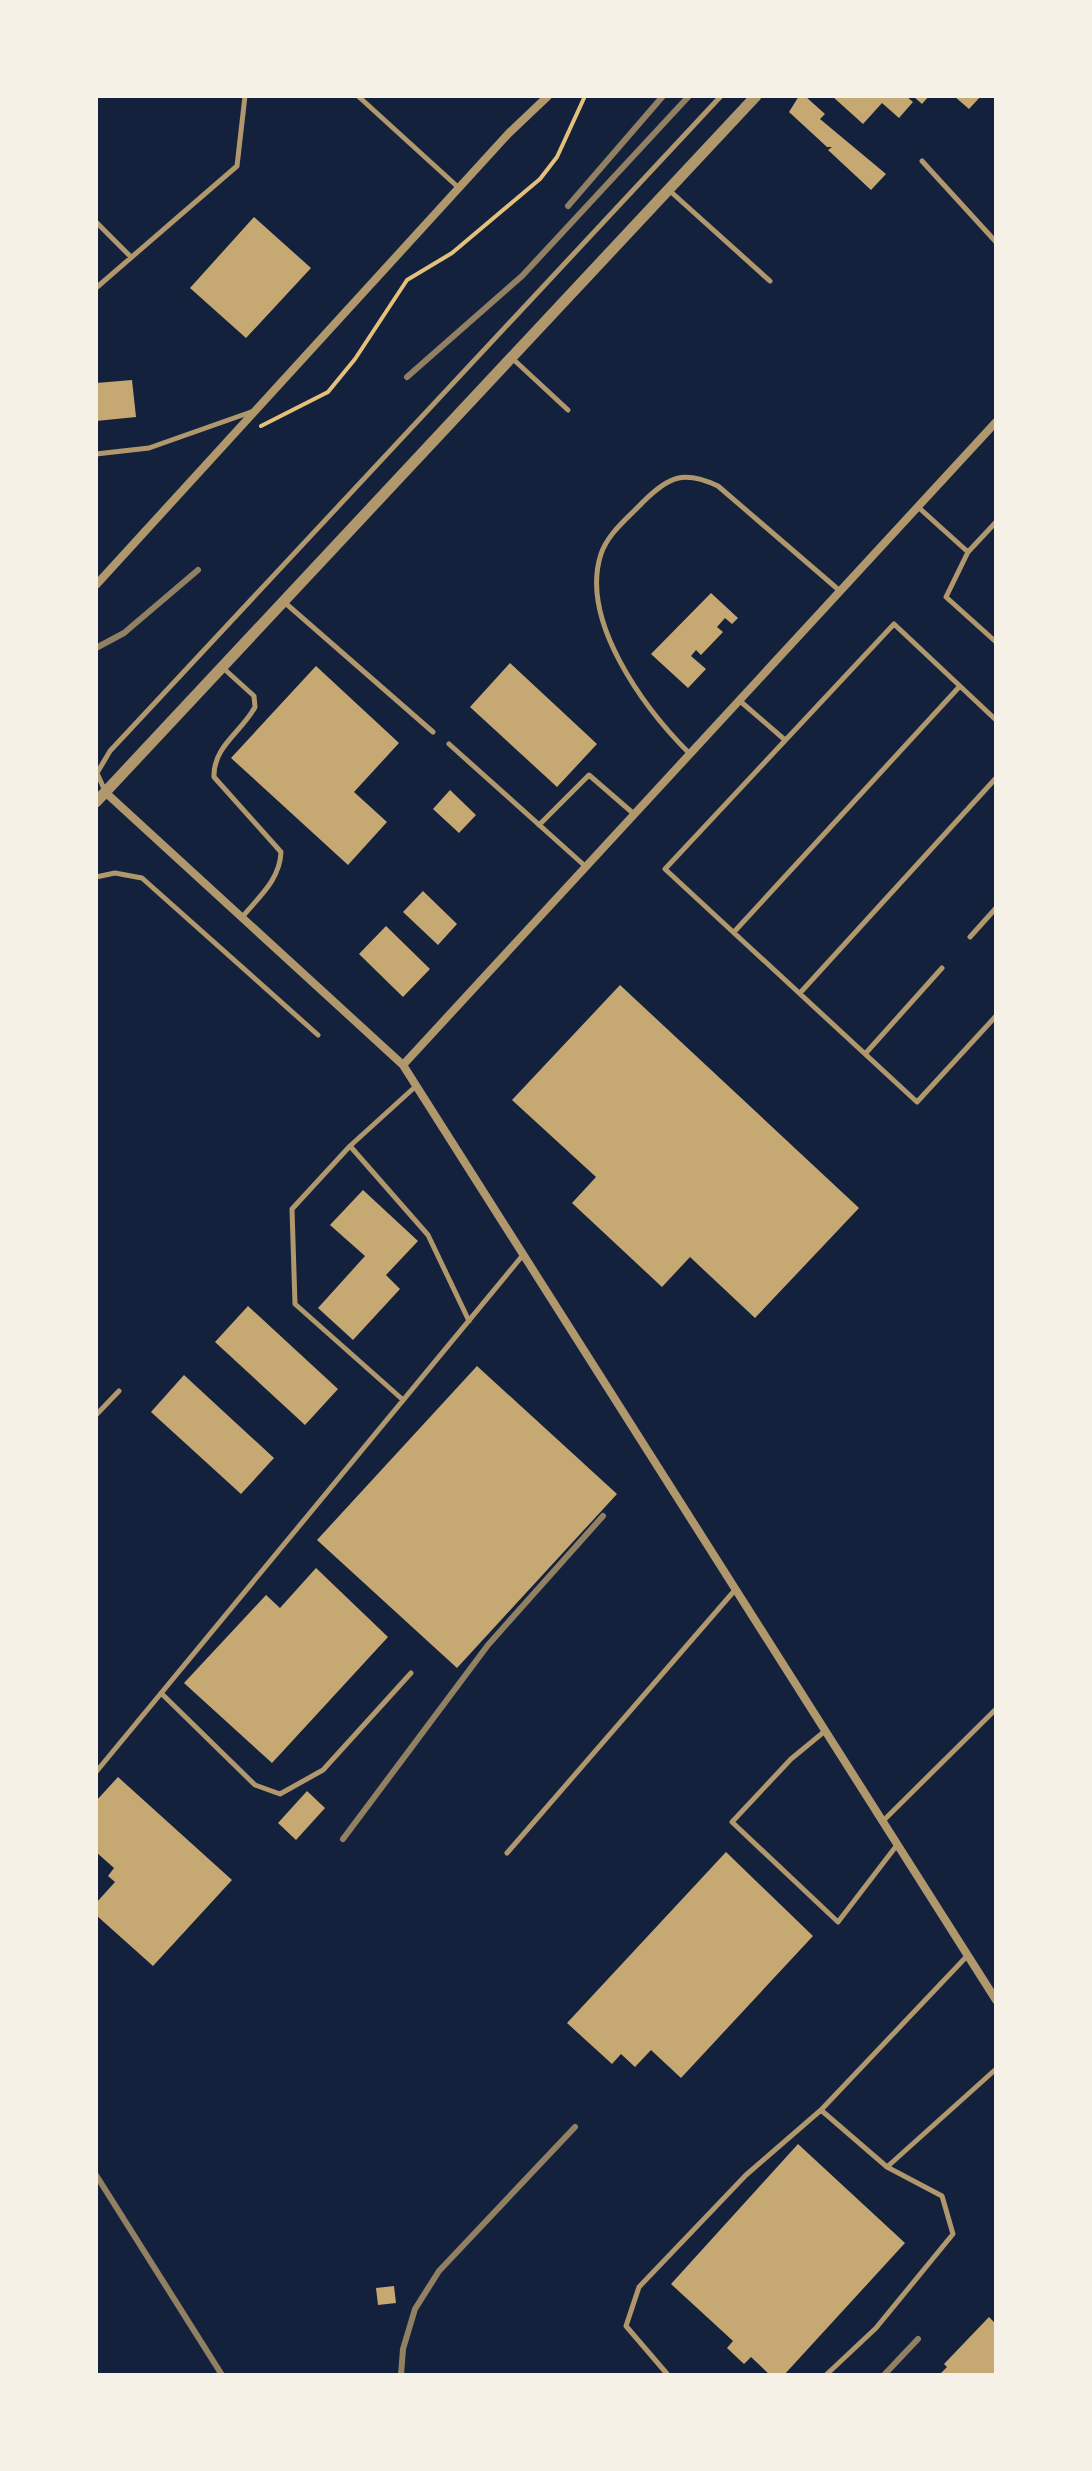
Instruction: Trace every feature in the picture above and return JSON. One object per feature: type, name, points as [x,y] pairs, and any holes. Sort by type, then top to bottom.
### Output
[{"type":"street","points":[[96,585],[548,96]]},
{"type":"street","points":[[96,802],[756,96]]},
{"type":"street","points":[[403,1065],[996,422]]},
{"type":"street","points":[[105,792],[403,1065],[996,2000]]},
{"type":"lane","points":[[96,288],[237,166],[245,96]]},
{"type":"lane","points":[[358,96],[460,189]]},
{"type":"lane","points":[[105,792],[97,773],[110,751],[721,96]]},
{"type":"lane","points":[[922,161],[996,242]]},
{"type":"lane","points":[[669,190],[770,281]]},
{"type":"lane","points":[[96,222],[131,257]]},
{"type":"lane","points":[[513,359],[568,410]]},
{"type":"lane","points":[[96,454],[149,448],[256,410]]},
{"type":"lane","points":[[690,754],[640,695],[599,612],[597,580],[601,554],[611,535],[658,487],[677,477],[697,476],[718,486],[840,591]]},
{"type":"lane","points":[[917,507],[968,552]]},
{"type":"lane","points":[[996,522],[968,552],[946,597],[996,642]]},
{"type":"lane","points":[[282,600],[433,732]]},
{"type":"lane","points":[[996,720],[894,624],[665,869],[917,1102],[996,1016]]},
{"type":"lane","points":[[221,666],[254,696],[255,707],[218,753],[213,764],[214,777],[281,852],[280,867],[274,879],[243,916]]},
{"type":"lane","points":[[734,932],[960,686]]},
{"type":"lane","points":[[739,701],[785,740]]},
{"type":"lane","points":[[449,744],[586,867]]},
{"type":"lane","points":[[539,825],[589,775],[634,814]]},
{"type":"lane","points":[[800,993],[996,778]]},
{"type":"lane","points":[[96,877],[115,873],[142,878],[318,1035]]},
{"type":"lane","points":[[970,937],[996,908]]},
{"type":"lane","points":[[865,1054],[942,968]]},
{"type":"lane","points":[[402,1399],[295,1304],[292,1209],[350,1146],[416,1086]]},
{"type":"lane","points":[[350,1146],[428,1235],[469,1321]]},
{"type":"lane","points":[[96,1772],[523,1255]]},
{"type":"lane","points":[[96,1415],[119,1391]]},
{"type":"lane","points":[[507,1853],[735,1590]]},
{"type":"lane","points":[[161,1693],[255,1785],[280,1794],[323,1770],[411,1673]]},
{"type":"lane","points":[[882,1822],[996,1709]]},
{"type":"lane","points":[[825,1731],[791,1759],[732,1822],[838,1922],[897,1845]]},
{"type":"lane","points":[[668,2375],[626,2326],[639,2287],[746,2175],[821,2110],[968,1955]]},
{"type":"lane","points":[[887,2167],[996,2069]]},
{"type":"lane","points":[[821,2110],[887,2167],[942,2196],[953,2234],[876,2328],[826,2375]]},
{"type":"path","points":[[253,430],[328,392],[355,359],[407,280],[452,253],[540,179],[557,157],[585,96]]},
{"type":"building","points":[[799,96],[805,96],[825,114],[820,119],[886,174],[871,190],[828,150],[832,147],[827,147],[789,112]]},
{"type":"building","points":[[832,96],[906,96],[913,102],[899,118],[882,103],[863,124]]},
{"type":"building","points":[[913,96],[929,96],[922,104]]},
{"type":"building","points":[[954,96],[981,96],[969,109]]},
{"type":"building","points":[[254,217],[311,268],[246,338],[190,288]]},
{"type":"building","points":[[132,380],[136,417],[96,421],[96,383]]},
{"type":"building","points":[[711,593],[738,618],[732,624],[725,618],[717,627],[723,632],[701,655],[696,650],[691,656],[706,669],[688,688],[651,654]]},
{"type":"building","points":[[510,663],[597,744],[557,787],[470,707]]},
{"type":"building","points":[[316,666],[399,743],[354,792],[387,822],[348,865],[231,758]]},
{"type":"building","points":[[450,790],[476,815],[459,833],[433,809]]},
{"type":"building","points":[[423,891],[457,924],[438,945],[403,912]]},
{"type":"building","points":[[386,926],[430,969],[403,997],[359,954]]},
{"type":"building","points":[[620,985],[859,1208],[755,1318],[690,1257],[662,1287],[572,1203],[596,1177],[512,1100]]},
{"type":"building","points":[[363,1190],[418,1241],[386,1275],[400,1289],[353,1340],[318,1308],[365,1256],[330,1225]]},
{"type":"building","points":[[248,1306],[338,1389],[305,1425],[215,1342]]},
{"type":"building","points":[[477,1366],[617,1494],[457,1668],[317,1540]]},
{"type":"building","points":[[184,1375],[274,1458],[241,1494],[151,1412]]},
{"type":"building","points":[[316,1568],[388,1637],[272,1763],[184,1683],[266,1595],[280,1608]]},
{"type":"building","points":[[118,1777],[232,1880],[153,1966],[96,1915],[96,1903],[115,1882],[108,1876],[114,1868],[96,1852],[96,1801]]},
{"type":"building","points":[[307,1791],[325,1808],[296,1840],[278,1823]]},
{"type":"building","points":[[726,1852],[813,1936],[681,2078],[651,2050],[635,2067],[621,2054],[612,2064],[567,2023]]},
{"type":"building","points":[[798,2144],[905,2243],[784,2375],[770,2375],[751,2357],[744,2364],[727,2348],[733,2341],[671,2284]]},
{"type":"building","points":[[394,2286],[396,2303],[378,2305],[376,2288]]},
{"type":"building","points":[[989,2317],[996,2324],[996,2375],[939,2375],[947,2367],[944,2364]]},
{"type":"railway","points":[[568,206],[663,96]]},
{"type":"railway","points":[[407,377],[522,276],[689,96]]},
{"type":"railway","points":[[96,648],[124,633],[198,570]]},
{"type":"railway","points":[[343,1839],[488,1645],[603,1516]]},
{"type":"railway","points":[[401,2375],[403,2349],[415,2309],[439,2271],[575,2127]]},
{"type":"railway","points":[[96,2175],[222,2375]]},
{"type":"railway","points":[[884,2375],[918,2339]]}]
